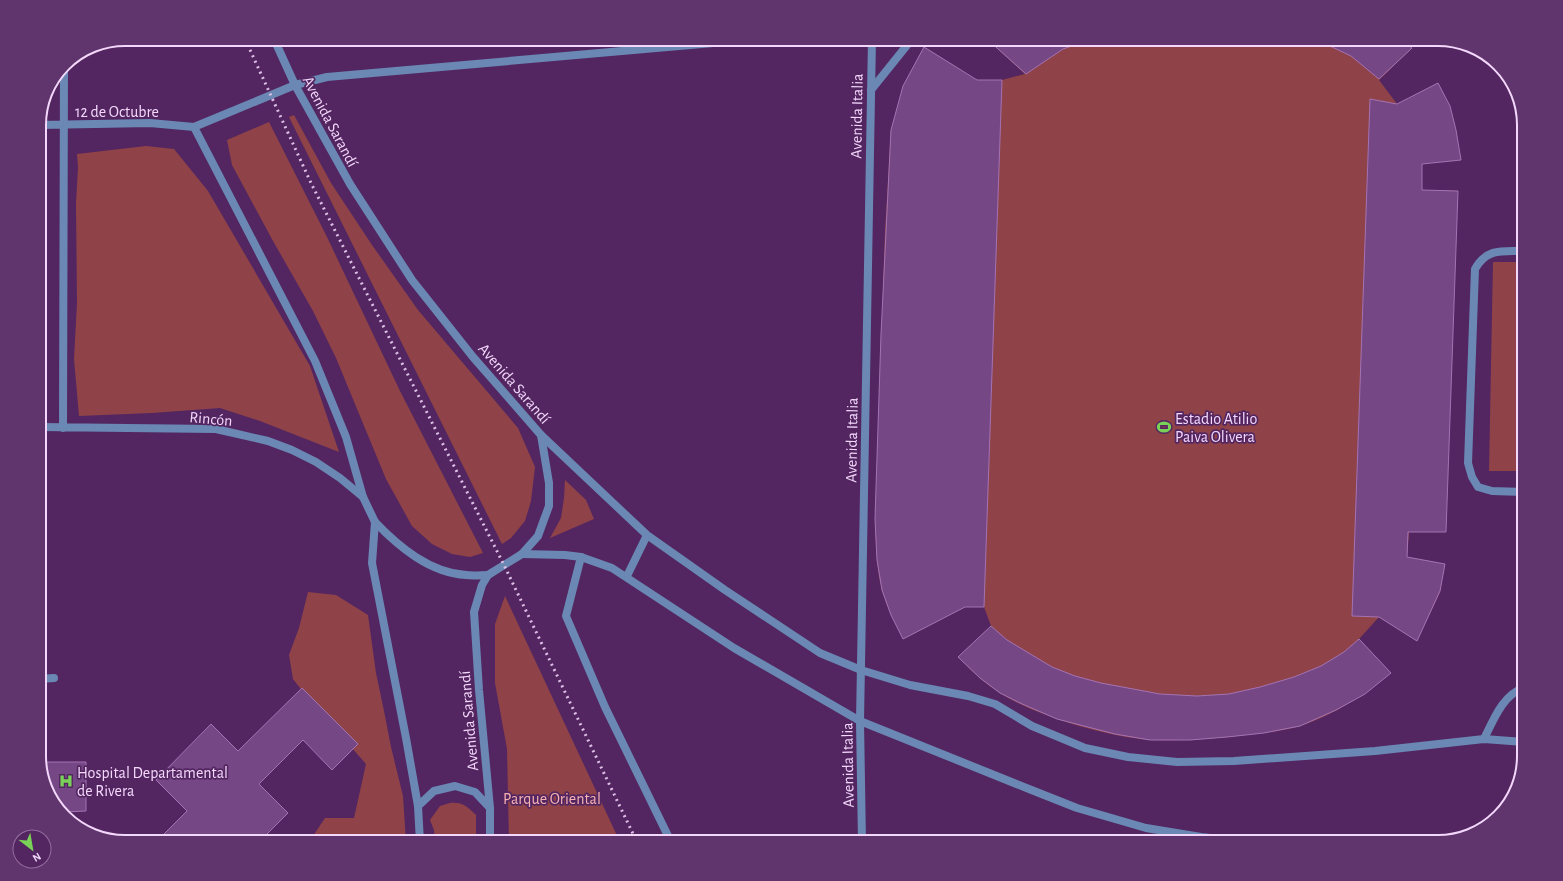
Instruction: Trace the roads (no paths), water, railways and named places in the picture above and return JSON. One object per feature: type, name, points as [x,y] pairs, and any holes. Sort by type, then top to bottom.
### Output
[{"type":"street","name":"Avenida Sarandí","points":[[277,46],[295,85],[350,184],[412,280],[473,357],[542,435],[549,483],[549,506],[538,536],[522,554],[488,575],[482,586],[474,612],[479,690],[490,808],[490,835]]},
{"type":"street","points":[[488,575],[466,575],[436,567],[404,549],[375,522],[363,497],[346,437],[315,361],[194,127],[295,85],[327,77],[679,46]]},
{"type":"street","name":"Avenida Italia","points":[[862,835],[860,721],[872,46]]},
{"type":"street","points":[[871,90],[906,46]]},
{"type":"street","points":[[63,428],[64,75]]},
{"type":"street","name":"12 de Octubre","points":[[46,125],[150,123],[194,127]]},
{"type":"street","points":[[1517,251],[1503,250],[1488,254],[1480,259],[1475,269],[1468,463],[1472,477],[1478,487],[1492,492],[1517,492]]},
{"type":"street","name":"Rincón","points":[[46,428],[216,430],[268,441],[292,450],[316,462],[340,478],[363,497]]},
{"type":"street","points":[[542,435],[647,535],[725,590],[820,653],[861,670],[910,685],[968,696],[995,704],[1032,726],[1079,746],[1128,757],[1177,762],[1234,761],[1375,751],[1484,739],[1517,741]]},
{"type":"street","points":[[375,522],[372,563],[405,731],[418,806],[420,835]]},
{"type":"street","points":[[627,576],[647,535]]},
{"type":"street","points":[[522,554],[581,557],[612,568],[627,576],[734,648],[860,721],[1077,808],[1146,828],[1197,835]]},
{"type":"street","points":[[581,557],[566,616],[605,707],[668,835]]},
{"type":"street","points":[[46,679],[54,678]]},
{"type":"street","points":[[1484,739],[1499,707],[1517,691]]},
{"type":"street","points":[[418,806],[434,791],[455,786],[475,792],[490,808]]},
{"type":"railway","points":[[248,46],[311,183],[504,565],[634,835]]},
{"type":"place","name":"Estadio Atilio Paiva Olivera","points":[[1164,427]]},
{"type":"place","name":"Hospital Departamental de Rivera","points":[[66,781]]},
{"type":"park label","name":"Parque Oriental","points":[[552,798]]}]
